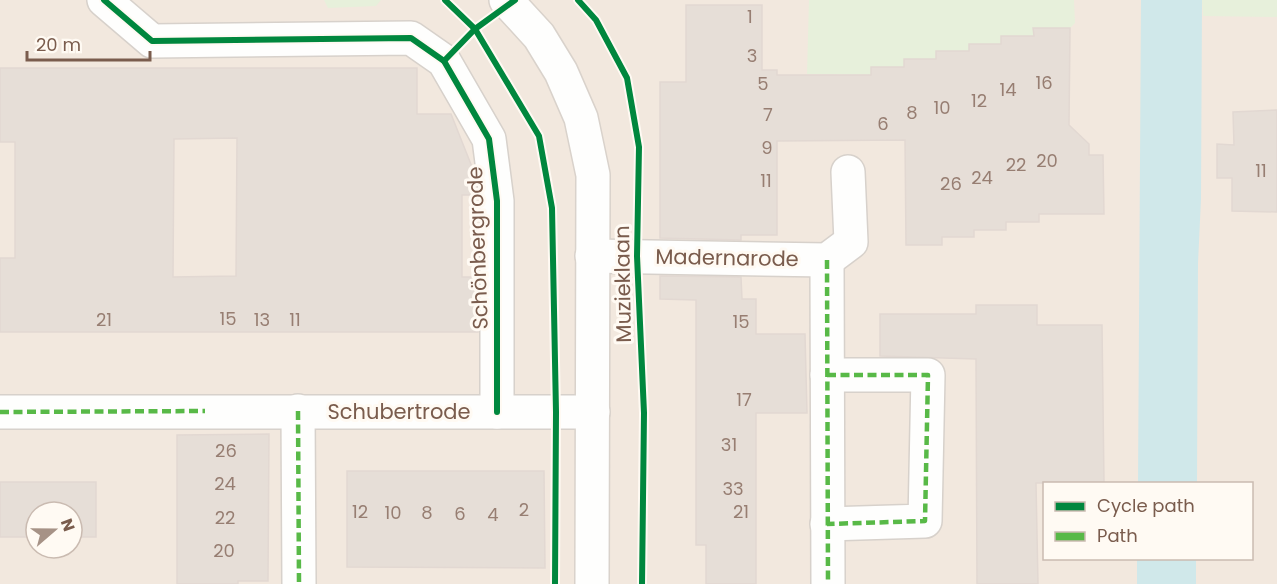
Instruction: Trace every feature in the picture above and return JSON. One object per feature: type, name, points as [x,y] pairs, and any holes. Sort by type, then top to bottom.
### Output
[{"type":"street","name":"Schönbergrode","points":[[104,0],[152,41],[411,38],[444,61],[489,139],[497,201],[497,412]]},
{"type":"street","name":"Muzieklaan","points":[[506,0],[539,36],[561,72],[581,118],[593,175],[592,584]]},
{"type":"street","name":"Madernarode","points":[[592,256],[827,260],[851,242],[848,172]]},
{"type":"street","name":"Madernarode","points":[[827,260],[828,584]]},
{"type":"street","points":[[827,375],[928,375],[925,521],[827,524]]},
{"type":"street","name":"Schubertrode","points":[[297,411],[299,584]]},
{"type":"street","name":"Schubertrode","points":[[0,412],[593,412]]},
{"type":"shaded area","points":[[0,0],[1277,0],[1277,584],[0,584]]},
{"type":"green space","points":[[324,0],[381,0],[376,6],[328,8]]},
{"type":"green space","points":[[809,0],[1074,0],[1075,23],[1070,28],[1033,29],[1034,36],[1001,36],[1001,44],[969,44],[969,51],[936,59],[904,59],[904,67],[872,67],[871,75],[807,74]]},
{"type":"green space","points":[[1202,0],[1277,0],[1277,17],[1203,16]]},
{"type":"water","points":[[1141,0],[1202,0],[1197,482],[1138,482]]},
{"type":"water","points":[[1137,560],[1196,560],[1196,584],[1137,584]]},
{"type":"building","points":[[686,5],[762,5],[762,70],[777,70],[777,75],[871,75],[871,67],[904,67],[904,59],[936,59],[936,51],[969,51],[969,44],[1001,44],[1001,36],[1034,36],[1033,28],[1070,28],[1069,125],[1089,144],[1089,155],[1103,155],[1104,214],[1039,214],[1039,222],[1006,222],[1006,230],[974,230],[974,237],[942,237],[942,245],[906,245],[905,140],[777,141],[777,235],[741,235],[741,240],[660,238],[660,82],[686,82]]},
{"type":"building","points":[[0,68],[417,68],[417,114],[451,114],[474,172],[477,195],[462,195],[462,277],[478,277],[478,332],[0,332],[0,258],[15,258],[15,142],[0,142]],"holes":[[[237,138],[236,276],[173,277],[174,139]]]},
{"type":"building","points":[[1277,110],[1277,212],[1232,211],[1232,178],[1217,178],[1217,144],[1234,145],[1233,112]]},
{"type":"building","points":[[660,276],[741,277],[742,299],[756,299],[756,334],[805,334],[807,413],[756,413],[756,584],[706,584],[706,545],[696,545],[696,300],[660,299]]},
{"type":"building","points":[[976,305],[1037,305],[1037,325],[1102,325],[1104,482],[1036,483],[1038,584],[977,584],[976,359],[880,356],[880,314],[976,314]]},
{"type":"building","points":[[269,434],[268,581],[238,581],[238,584],[177,584],[177,435]]},
{"type":"building","points":[[347,471],[544,471],[545,568],[347,567]]},
{"type":"building","points":[[0,482],[96,482],[96,537],[84,537],[84,500],[24,500],[24,537],[0,537]]},
{"type":"marked path","points":[[827,260],[828,584]]},
{"type":"marked path","points":[[827,375],[928,375],[925,521],[827,524]]},
{"type":"marked path","points":[[0,412],[205,411]]},
{"type":"marked path","points":[[298,411],[299,584]]},
{"type":"cycle path","points":[[104,0],[152,41],[411,38],[444,61],[489,139],[497,201],[497,412]]},
{"type":"cycle path","points":[[445,0],[475,29],[539,136],[552,208],[556,412],[555,584]]},
{"type":"cycle path","points":[[444,61],[475,29],[515,0]]},
{"type":"cycle path","points":[[578,0],[596,20],[627,78],[639,147],[637,256],[644,413],[642,584]]}]
